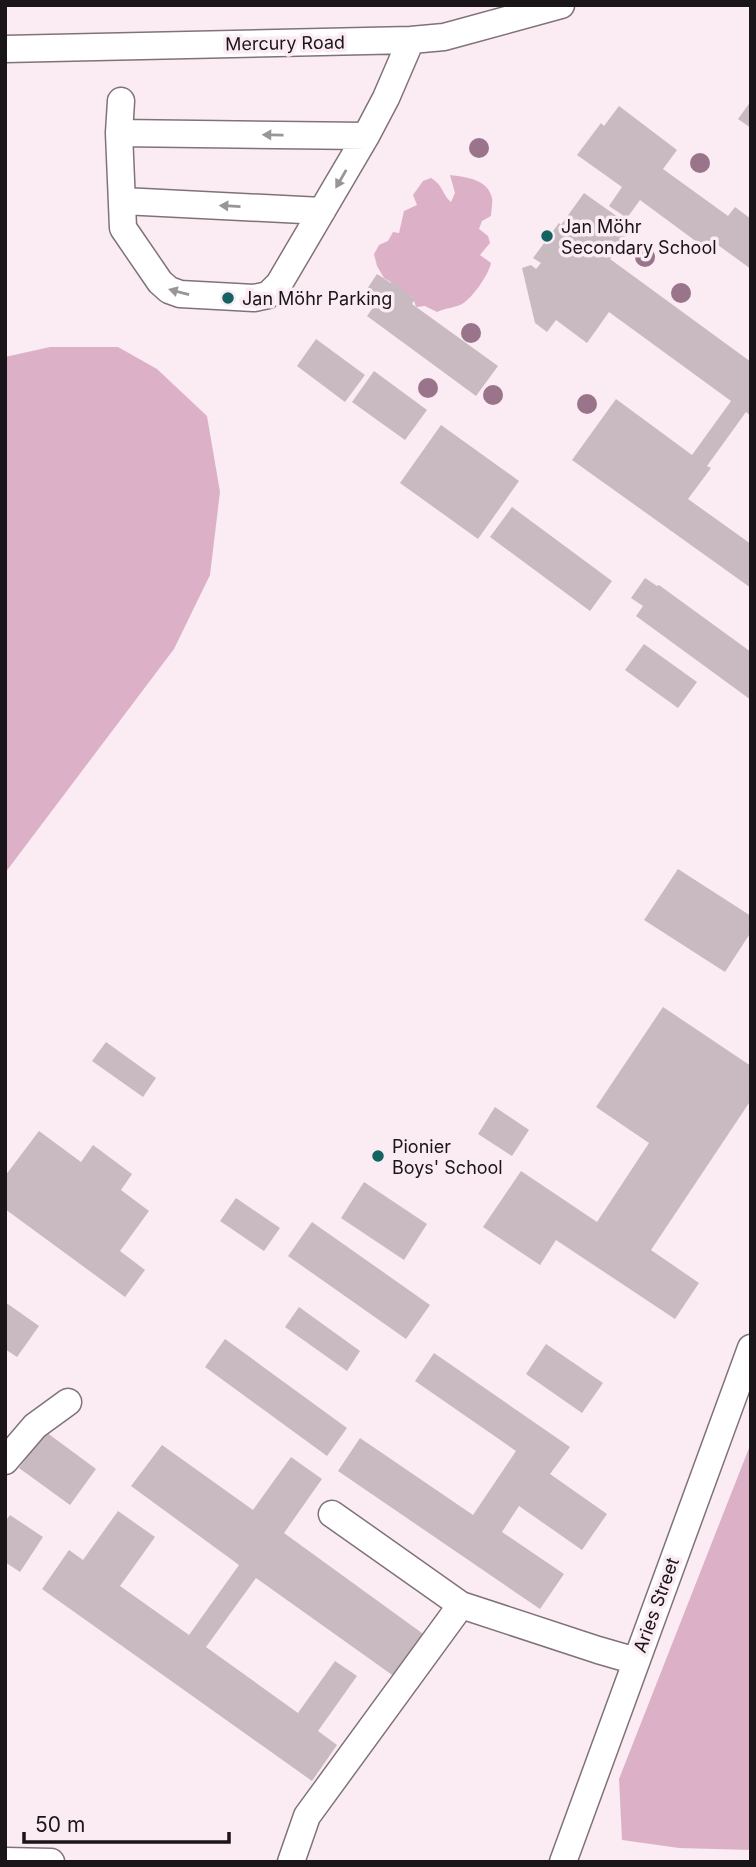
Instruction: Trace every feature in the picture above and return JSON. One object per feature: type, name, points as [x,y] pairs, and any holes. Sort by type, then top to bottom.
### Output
[{"type":"street","name":"Mercury Road","points":[[5,49],[411,40],[444,37],[561,5]]},
{"type":"street","points":[[121,101],[119,133],[123,228],[160,282],[169,290],[180,294],[254,298],[268,295],[279,284],[366,136],[411,40]]},
{"type":"street","points":[[119,133],[366,136]]},
{"type":"street","points":[[123,201],[322,211]]},
{"type":"street","name":"Aries Street","points":[[563,1862],[751,1348]]},
{"type":"street","points":[[5,1461],[35,1426],[68,1402]]},
{"type":"street","points":[[332,1514],[461,1605],[636,1661]]},
{"type":"street","points":[[291,1862],[307,1816],[461,1605]]},
{"type":"street","points":[[5,1861],[51,1862]]},
{"type":"shaded area","points":[[450,175],[476,180],[490,192],[491,216],[482,221],[479,229],[488,236],[490,243],[480,255],[491,263],[483,280],[469,298],[460,305],[437,312],[425,306],[416,307],[413,297],[404,294],[384,278],[374,254],[393,232],[399,233],[404,211],[417,205],[413,195],[423,181],[431,178],[435,181],[451,202],[455,193]]},
{"type":"shaded area","points":[[50,347],[118,347],[157,369],[207,416],[220,492],[210,575],[174,649],[5,873],[5,357]]},
{"type":"shaded area","points":[[751,1443],[751,1850],[679,1848],[622,1840],[619,1779]]},
{"type":"building","points":[[751,101],[751,128],[738,119]]},
{"type":"building","points":[[619,106],[677,150],[663,169],[728,216],[735,207],[751,219],[751,269],[711,240],[705,248],[640,200],[627,218],[609,206],[622,187],[577,155],[601,123],[604,126]]},
{"type":"building","points":[[584,193],[632,227],[610,259],[751,362],[751,416],[746,412],[707,466],[711,468],[688,499],[751,544],[751,588],[572,460],[616,399],[692,455],[731,401],[609,312],[587,343],[556,320],[547,332],[535,323],[522,268],[531,265],[536,269],[541,263],[533,258]]},
{"type":"building","points":[[377,274],[391,283],[392,281],[415,299],[412,304],[498,366],[476,396],[367,316],[380,298],[367,289]]},
{"type":"building","points":[[316,339],[365,375],[345,402],[297,366]]},
{"type":"building","points":[[374,371],[427,410],[405,440],[352,402]]},
{"type":"building","points":[[441,425],[519,481],[478,539],[400,483]]},
{"type":"building","points":[[512,507],[612,581],[590,611],[490,537]]},
{"type":"building","points":[[645,578],[659,585],[751,652],[751,700],[636,616],[643,606],[631,598]]},
{"type":"building","points":[[644,644],[697,682],[678,708],[625,670]]},
{"type":"building","points":[[678,869],[751,916],[751,932],[725,972],[644,920]]},
{"type":"building","points":[[663,1007],[751,1066],[751,1100],[651,1250],[699,1283],[675,1319],[556,1240],[540,1265],[483,1227],[521,1171],[597,1222],[649,1143],[596,1107]]},
{"type":"building","points":[[106,1042],[156,1078],[143,1097],[92,1061]]},
{"type":"building","points":[[495,1107],[529,1130],[512,1156],[478,1134]]},
{"type":"building","points":[[39,1131],[81,1162],[93,1145],[132,1174],[121,1190],[149,1211],[120,1251],[145,1270],[125,1297],[5,1209],[5,1176]]},
{"type":"building","points":[[364,1182],[427,1224],[404,1260],[341,1218]]},
{"type":"building","points":[[236,1198],[280,1228],[264,1251],[220,1221]]},
{"type":"building","points":[[312,1222],[430,1305],[406,1339],[288,1256]]},
{"type":"building","points":[[5,1302],[39,1326],[17,1357],[5,1349]]},
{"type":"building","points":[[299,1307],[360,1351],[347,1371],[285,1327]]},
{"type":"building","points":[[225,1339],[347,1428],[327,1456],[205,1367]]},
{"type":"building","points":[[546,1344],[603,1383],[582,1413],[526,1374]]},
{"type":"building","points":[[434,1353],[570,1447],[550,1474],[607,1514],[582,1550],[519,1506],[502,1532],[564,1574],[540,1609],[338,1471],[360,1438],[473,1515],[516,1451],[415,1381]]},
{"type":"building","points":[[46,1432],[96,1469],[70,1505],[19,1468]]},
{"type":"building","points":[[162,1445],[253,1510],[291,1457],[322,1479],[284,1533],[426,1636],[395,1677],[256,1578],[206,1647],[298,1713],[335,1661],[357,1676],[318,1731],[337,1745],[312,1781],[42,1589],[69,1550],[83,1560],[118,1511],[155,1537],[120,1586],[189,1635],[239,1565],[131,1486]]},
{"type":"building","points":[[10,1515],[43,1537],[20,1572],[5,1562],[5,1522]]},
{"type":"place","name":"Jan Möhr Secondary School","points":[[547,236]]},
{"type":"place","name":"Jan Möhr Parking","points":[[228,298]]},
{"type":"place","name":"Pionier Boys' School","points":[[378,1156]]}]
